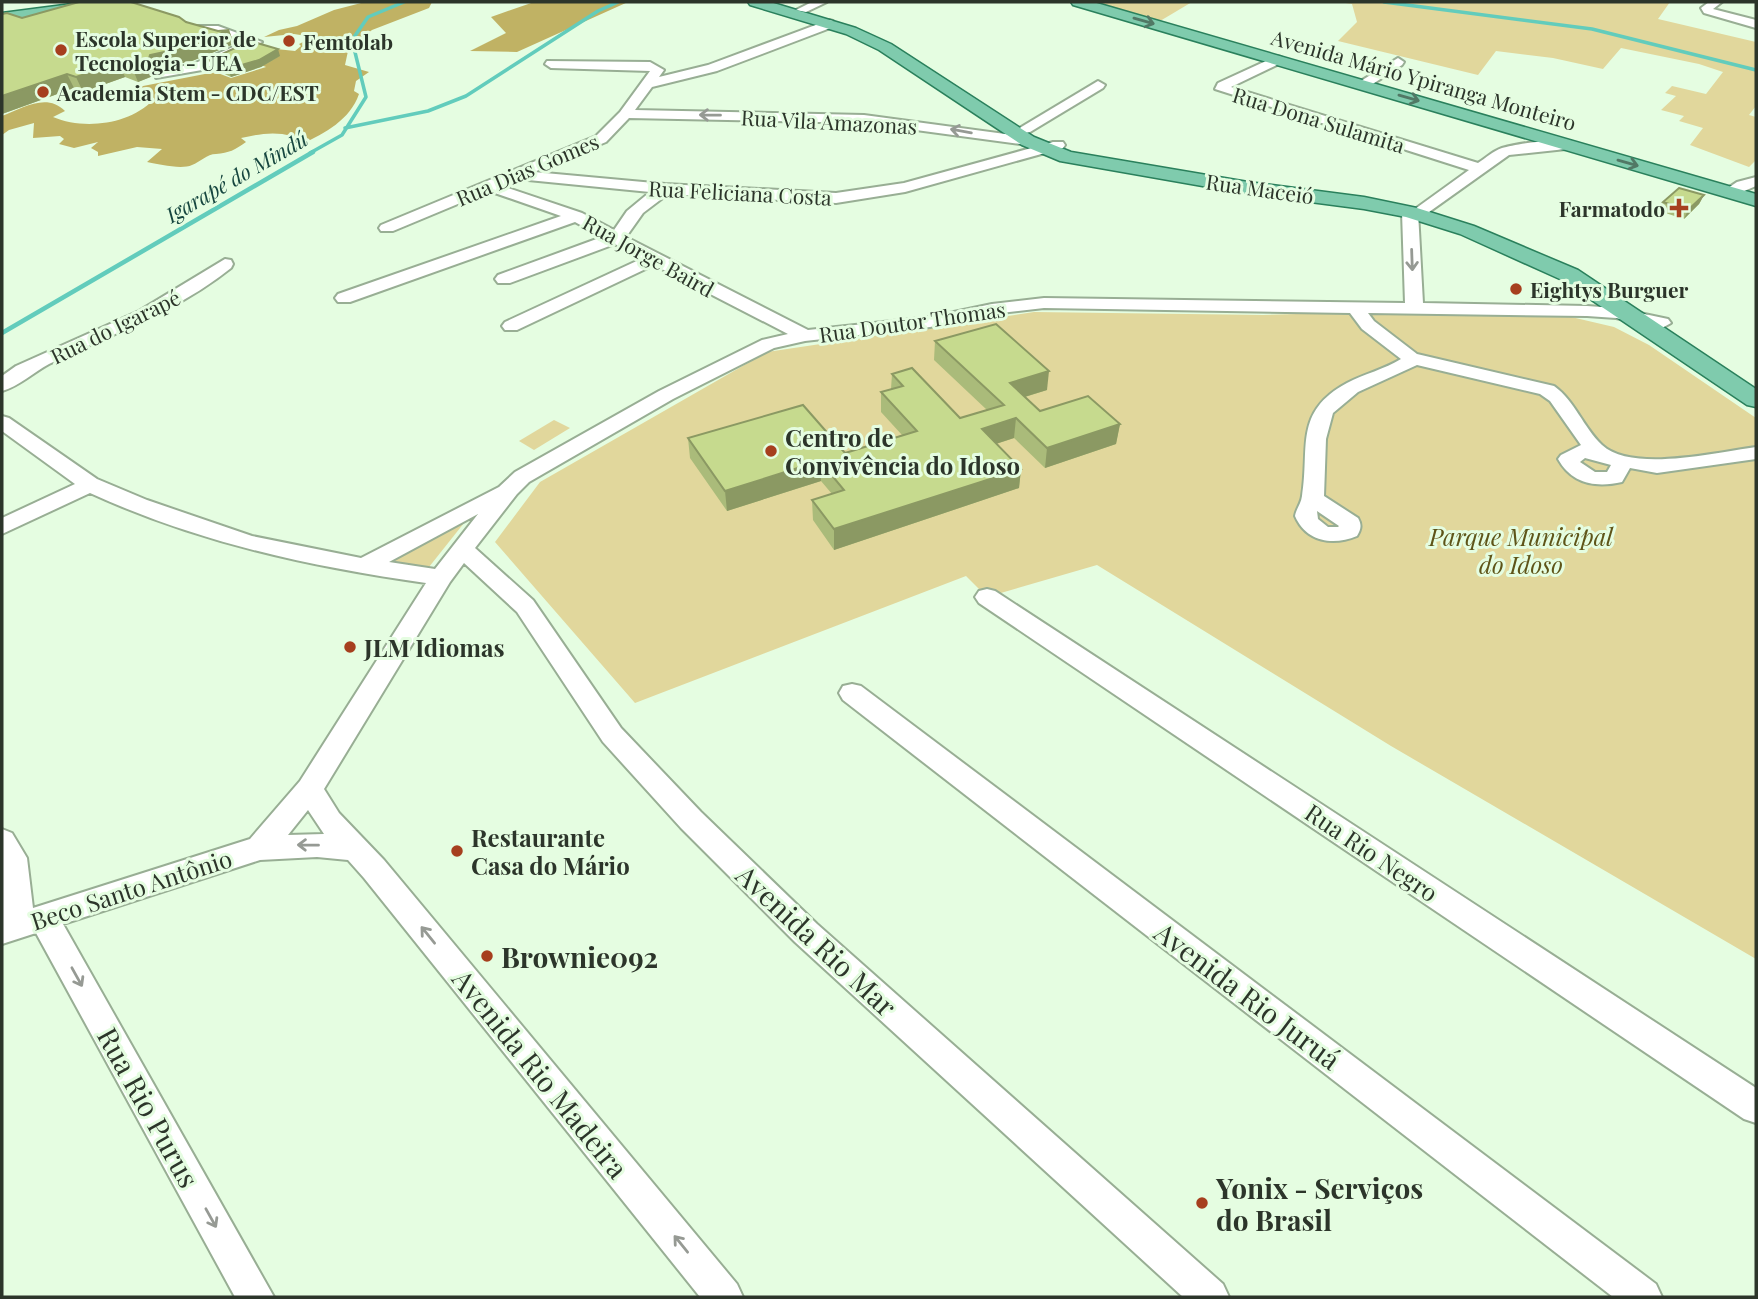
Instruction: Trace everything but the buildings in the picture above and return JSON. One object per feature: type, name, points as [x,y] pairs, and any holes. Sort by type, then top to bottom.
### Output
[{"type":"main road","points":[[2,16],[81,2]]},
{"type":"main road","points":[[2,16],[117,2]]},
{"type":"main road","name":"Rua Maceió","points":[[755,2],[829,24],[885,47],[1038,141],[1107,160],[1380,199],[1502,243],[1570,275],[1596,304],[1657,327],[1756,382]]},
{"type":"main road","name":"Rua Maceió","points":[[775,2],[861,29],[888,42],[1038,141]]},
{"type":"main road","name":"Avenida Mário Ypiranga Monteiro","points":[[1078,2],[1756,200]]},
{"type":"main road","name":"Rua Maceió","points":[[1417,211],[1475,226],[1582,273],[1756,400]]},
{"type":"street","points":[[802,10],[821,2]]},
{"type":"street","points":[[1716,2],[1707,8],[1708,11],[1756,24]]},
{"type":"street","points":[[646,84],[712,68],[829,24]]},
{"type":"street","points":[[161,75],[197,67],[256,43],[218,30],[193,30]]},
{"type":"street","name":"Rua Dona Sulamita","points":[[1277,60],[1223,86],[1222,89],[1478,168]]},
{"type":"street","points":[[1363,84],[1398,62]]},
{"type":"street","points":[[551,64],[657,68],[646,84]]},
{"type":"street","name":"Rua Dias Gomes","points":[[387,228],[596,142],[611,132],[628,114],[646,84]]},
{"type":"street","name":"Rua Feliciana Costa","points":[[518,175],[665,189],[836,198],[905,187],[1038,141],[1098,85]]},
{"type":"street","name":"Rua Vila Amazonas","points":[[628,114],[864,119],[1038,141]]},
{"type":"street","points":[[1414,307],[1417,211],[1504,152],[1566,145]]},
{"type":"street","points":[[1730,192],[1742,185],[1756,182]]},
{"type":"street","name":"Rua Jorge Baird","points":[[488,186],[576,216],[805,336]]},
{"type":"street","points":[[504,279],[618,237],[625,221],[665,189]]},
{"type":"street","points":[[344,298],[576,216]]},
{"type":"street","points":[[511,326],[654,259]]},
{"type":"street","name":"Rua do Igarapé","points":[[2,385],[36,364],[154,311],[184,294],[225,264]]},
{"type":"street","name":"Rua Doutor Thomas","points":[[260,848],[310,789],[441,577],[509,489],[522,477],[568,449],[755,349],[805,336],[930,322],[1044,303],[1414,307],[1563,312],[1657,327]]},
{"type":"street","name":"Rua Doutor Thomas","points":[[1563,312],[1596,304]]},
{"type":"street","points":[[1355,307],[1368,324],[1411,358],[1505,377],[1547,390],[1556,397],[1595,450],[1614,459],[1657,467],[1756,453]]},
{"type":"street","points":[[1313,499],[1312,473],[1321,414],[1339,396],[1408,364],[1411,358]]},
{"type":"street","points":[[2,422],[91,484],[184,524],[219,535],[362,567],[441,577]]},
{"type":"street","points":[[2,527],[91,484]]},
{"type":"street","name":"Rua Doutor Thomas","points":[[362,567],[509,489]]},
{"type":"street","name":"Avenida Rio Mar","points":[[461,548],[525,606],[612,735],[691,821],[806,933],[1210,1297]]},
{"type":"street","name":"Rua Rio Negro","points":[[987,597],[1756,1107]]},
{"type":"street","name":"Avenida Rio Juruá","points":[[852,692],[1643,1297]]},
{"type":"street","name":"Avenida Rio Madeira","points":[[310,789],[329,821],[356,849],[724,1297]]},
{"type":"street","name":"Rua Rio Purus","points":[[2,841],[10,849],[15,868],[21,924],[256,1297]]},
{"type":"street","points":[[260,848],[317,845],[356,849]]},
{"type":"street","name":"Beco Santo Antônio","points":[[21,924],[260,848]]},
{"type":"green space","points":[[1093,2],[1192,2],[1160,21]]},
{"type":"green space","points":[[1339,2],[1670,2],[1658,19],[1756,42],[1756,106],[1749,115],[1756,117],[1756,160],[1749,167],[1690,145],[1703,128],[1679,121],[1684,116],[1661,110],[1676,96],[1665,93],[1672,86],[1706,94],[1723,72],[1699,64],[1621,48],[1603,69],[1553,58],[1496,51],[1478,75],[1338,41],[1357,22],[1352,4]]},
{"type":"green space","name":"Parque Municipal do Idoso","points":[[1438,310],[1567,316],[1614,327],[1649,345],[1756,418],[1756,959],[1391,746],[1097,565],[987,597],[966,576],[635,703],[495,542],[540,482],[767,352],[1034,312],[1263,315]]},
{"type":"green space","points":[[554,420],[570,428],[534,450],[519,441]]},
{"type":"green space","points":[[455,521],[464,523],[429,567],[385,561]]},
{"type":"shaded area","points":[[365,2],[432,2],[429,8],[372,30],[363,37],[363,42],[348,51],[345,65],[369,72],[356,81],[354,91],[359,94],[355,103],[336,125],[302,144],[294,143],[292,136],[285,134],[254,135],[241,138],[246,142],[232,151],[210,155],[195,164],[176,167],[147,162],[162,149],[137,147],[98,156],[98,152],[91,148],[98,142],[74,148],[59,144],[64,139],[60,136],[33,138],[34,123],[9,130],[2,135],[2,116],[34,104],[42,102],[58,105],[65,111],[53,117],[65,121],[105,123],[131,115],[153,100],[133,90],[143,86],[215,72],[231,78],[266,67],[247,59],[267,48],[295,51],[301,46],[299,44],[313,37],[294,34],[264,37],[334,10]]},
{"type":"shaded area","points":[[534,2],[628,2],[517,52],[470,51],[506,33],[491,17]]},
{"type":"waterway","name":"Igarapé do Mindú","points":[[347,128],[366,97],[352,40],[368,17],[404,2]]},
{"type":"waterway","points":[[347,128],[428,111],[466,96],[598,11],[618,2]]},
{"type":"waterway","points":[[1384,2],[1592,29],[1756,70]]},
{"type":"waterway","name":"Igarapé do Mindú","points":[[310,153],[342,135],[347,128]]},
{"type":"waterway","name":"Igarapé do Mindú","points":[[2,333],[313,152]]},
{"type":"place","name":"Femtolab","points":[[289,41]]},
{"type":"place","name":"Escola Superior de Tecnologia - UEA","points":[[61,50]]},
{"type":"place","name":"Academia Stem - CDC/EST","points":[[43,92]]},
{"type":"place","name":"Farmatodo","points":[[1679,208]]},
{"type":"place","name":"Eightys Burguer","points":[[1516,289]]},
{"type":"place","name":"Centro de Convivência do Idoso","points":[[771,451]]},
{"type":"place","name":"JLM Idiomas","points":[[350,647]]},
{"type":"place","name":"Restaurante Casa do Mário","points":[[457,851]]},
{"type":"place","name":"Brownie092","points":[[487,956]]},
{"type":"place","name":"Yonix - Serviços do Brasil","points":[[1202,1203]]}]
